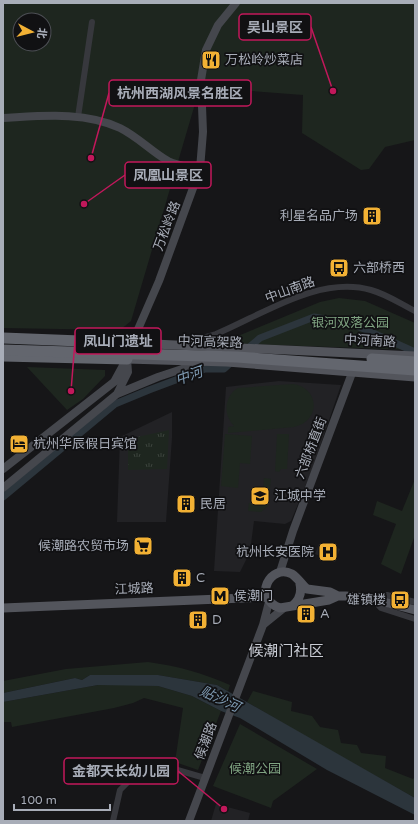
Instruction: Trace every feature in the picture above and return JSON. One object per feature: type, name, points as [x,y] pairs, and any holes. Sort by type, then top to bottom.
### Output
[{"type":"highway","points":[[9,338],[132,343]]},
{"type":"highway","name":"中河高架路","points":[[3,345],[328,357],[415,362]]},
{"type":"highway","name":"中河高架路","points":[[3,350],[237,357],[415,370]]},
{"type":"highway","points":[[3,356],[127,360]]},
{"type":"main road","name":"中河南路","points":[[132,343],[415,356]]},
{"type":"main road","points":[[127,360],[231,363],[351,376],[415,377]]},
{"type":"main road","points":[[267,599],[266,584],[269,578],[280,572],[292,574],[300,584],[307,589],[330,592],[338,596],[373,599],[415,610]]},
{"type":"main road","points":[[288,607],[299,599],[301,589],[300,584]]},
{"type":"main road","points":[[288,607],[329,600],[338,596]]},
{"type":"main road","name":"江城路","points":[[3,608],[267,599],[274,606],[288,607]]},
{"type":"street","name":"万松岭路","points":[[127,360],[132,343],[159,281],[200,169],[203,150],[202,80],[203,61],[206,50],[218,25],[236,3]]},
{"type":"street","points":[[78,117],[92,22]]},
{"type":"street","points":[[3,118],[65,115],[78,117],[119,128],[140,140],[169,161],[200,169]]},
{"type":"street","name":"中山南路","points":[[173,345],[214,334],[273,307],[328,288],[351,286],[370,290],[415,311]]},
{"type":"street","points":[[117,394],[128,372],[127,360]]},
{"type":"street","points":[[3,469],[114,382],[127,360]]},
{"type":"street","points":[[3,488],[117,394],[158,377],[205,362]]},
{"type":"street","name":"六部桥直街","points":[[280,572],[293,531],[351,376]]},
{"type":"street","points":[[415,602],[387,595],[373,599],[381,608],[415,619]]},
{"type":"street","name":"候潮路","points":[[189,821],[263,625],[267,599]]},
{"type":"street","points":[[263,625],[288,607]]},
{"type":"street","points":[[113,821],[120,790],[141,770],[167,767],[205,778]]},
{"type":"shaded area","name":"江城中学","points":[[279,381],[341,385],[312,470],[291,521],[285,524],[254,521],[250,552],[240,572],[214,571],[226,387]]},
{"type":"shaded area","points":[[172,412],[172,438],[166,522],[117,522],[120,437]]},
{"type":"shaded area","name":"杭州长安医院","points":[[319,544],[329,548],[331,545],[340,549],[335,562],[315,554]]},
{"type":"shaded area","points":[[216,804],[250,813],[248,821],[211,821]]},
{"type":"green space","points":[[3,3],[415,3],[415,140],[385,147],[369,169],[361,170],[302,133],[303,95],[200,87],[131,321],[120,330],[3,328]]},
{"type":"green space","name":"银河双落公园","points":[[339,298],[365,301],[415,323],[415,350],[221,343],[320,302]]},
{"type":"green space","points":[[27,367],[105,370],[105,376],[83,399],[67,410]]},
{"type":"green space","points":[[293,384],[302,387],[308,392],[314,405],[313,412],[303,424],[294,427],[228,433],[228,427],[234,426],[230,422],[227,411],[228,401],[233,391],[238,388]]},
{"type":"green space","points":[[169,430],[167,469],[128,470],[128,439]]},
{"type":"green space","points":[[225,434],[252,436],[250,464],[240,463],[238,488],[221,486]]},
{"type":"green space","points":[[277,434],[289,434],[287,469],[281,469],[279,472],[275,471]]},
{"type":"green space","points":[[264,478],[271,479],[268,506],[261,512],[248,511],[249,503],[262,503]]},
{"type":"green space","points":[[415,479],[415,535],[401,574],[381,564],[396,524],[373,515],[377,501],[402,511]]},
{"type":"green space","points":[[148,662],[190,670],[230,685],[228,691],[217,685],[158,675],[90,675],[82,680],[75,678],[3,693],[3,681],[66,669]]},
{"type":"green space","points":[[119,684],[158,686],[192,696],[221,711],[198,770],[175,762],[183,708],[144,698],[133,703],[114,708],[12,727],[11,722],[3,722],[3,702],[98,685]]},
{"type":"green space","points":[[253,691],[292,702],[291,711],[312,716],[320,727],[338,730],[341,743],[357,745],[361,753],[386,756],[385,768],[413,779],[415,777],[415,798],[247,702]]},
{"type":"green space","name":"候潮公园","points":[[240,724],[317,769],[273,801],[271,808],[213,786]]},
{"type":"water","name":"贴沙河","points":[[90,675],[158,675],[217,685],[415,798],[415,815],[327,770],[240,718],[221,711],[192,696],[158,686],[98,685],[3,702],[3,693],[75,678],[82,680]]},
{"type":"waterway","name":"中河","points":[[246,350],[260,338],[314,317],[353,324],[415,352]]},
{"type":"waterway","name":"中河","points":[[3,497],[115,404],[205,369],[224,369],[234,360]]},
{"type":"place","name":"万松岭炒菜店","points":[[211,60]]},
{"type":"place","name":"吴山景区","points":[[333,91]]},
{"type":"place","name":"杭州西湖风景名胜区","points":[[91,158]]},
{"type":"place","name":"凤凰山景区","points":[[84,204]]},
{"type":"place","name":"利星名品广场","points":[[372,216]]},
{"type":"place","name":"六部桥西","points":[[339,268]]},
{"type":"place","name":"凤山门遗址","points":[[71,391]]},
{"type":"place","name":"杭州华辰假日宾馆","points":[[19,444]]},
{"type":"place","name":"江城中学","points":[[260,496]]},
{"type":"place","name":"民居","points":[[186,504]]},
{"type":"place","name":"候潮路农贸市场","points":[[143,546]]},
{"type":"place","name":"杭州长安医院","points":[[328,552]]},
{"type":"place","name":"C","points":[[182,578]]},
{"type":"place","name":"侯潮门","points":[[220,596]]},
{"type":"place","name":"雄镇楼","points":[[400,600]]},
{"type":"place","name":"A","points":[[306,614]]},
{"type":"place","name":"D","points":[[198,620]]},
{"type":"place","name":"金都天长幼儿园","points":[[224,809]]},
{"type":"district","name":"候潮门社区","points":[[286,651]]}]
